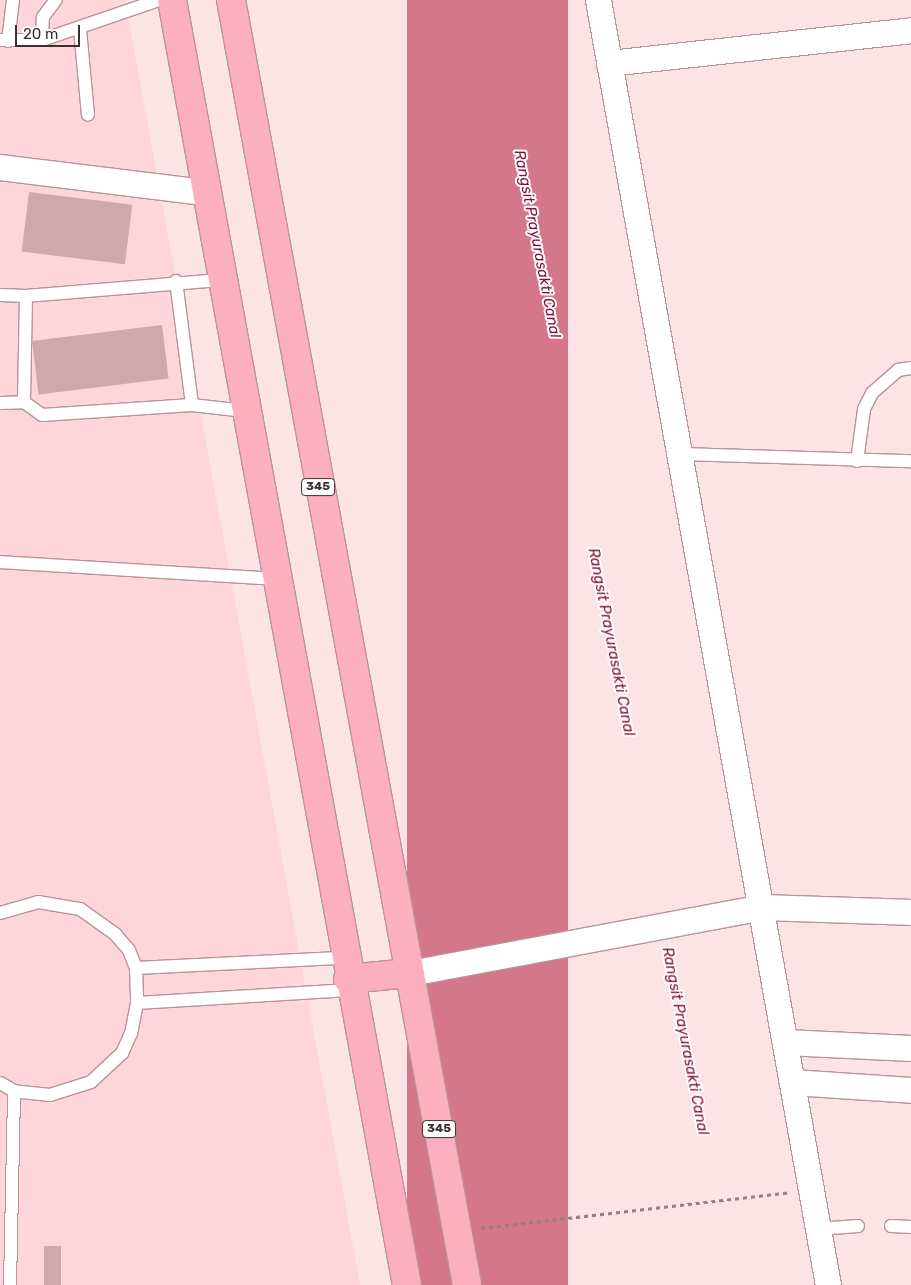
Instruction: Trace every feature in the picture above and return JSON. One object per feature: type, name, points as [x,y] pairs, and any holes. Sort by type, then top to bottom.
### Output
[{"type":"main road","points":[[172,0],[220,280],[347,976],[407,1285]]},
{"type":"main road","name":"345","points":[[231,0],[468,1285]]},
{"type":"main road","points":[[347,976],[410,973]]},
{"type":"street","points":[[598,0],[682,454],[750,909],[785,1042],[828,1285]]},
{"type":"street","points":[[610,63],[911,30]]},
{"type":"street","points":[[0,167],[205,192]]},
{"type":"street","points":[[410,973],[750,909],[911,912]]},
{"type":"street","points":[[785,1042],[911,1048]]},
{"type":"street","points":[[792,1082],[911,1090]]},
{"type":"lane","points":[[13,0],[4,41],[42,40],[80,29],[159,0]]},
{"type":"lane","points":[[42,40],[43,17],[56,0]]},
{"type":"lane","points":[[80,29],[88,115]]},
{"type":"lane","points":[[0,295],[26,296],[176,281],[220,280]]},
{"type":"lane","points":[[176,281],[192,405]]},
{"type":"lane","points":[[24,402],[26,296]]},
{"type":"lane","points":[[857,461],[864,409],[872,393],[898,370],[911,368]]},
{"type":"lane","points":[[0,403],[24,402],[42,415],[192,405],[245,411]]},
{"type":"lane","points":[[682,454],[857,461],[911,461]]},
{"type":"lane","points":[[0,562],[275,579]]},
{"type":"lane","points":[[0,913],[38,902],[80,909],[115,934],[129,950],[136,968],[137,1003],[131,1033],[122,1053],[91,1082],[50,1095],[14,1091],[0,1083]]},
{"type":"lane","points":[[136,968],[347,976]]},
{"type":"lane","points":[[137,1003],[347,976]]},
{"type":"lane","points":[[0,1284],[10,1285],[14,1091]]},
{"type":"lane","points":[[818,1229],[858,1226]]},
{"type":"lane","points":[[891,1226],[911,1227]]},
{"type":"path","points":[[458,1232],[512,1222],[812,1190]]},
{"type":"shaded area","points":[[0,0],[125,0],[360,1285],[0,1285]]},
{"type":"water","name":"Rangsit Prayurasakti Canal","points":[[407,0],[568,0],[568,1285],[407,1285]]},
{"type":"building","points":[[29,192],[132,205],[125,264],[22,252]]},
{"type":"building","points":[[162,325],[169,379],[39,395],[32,341]]},
{"type":"building","points":[[44,1246],[61,1246],[61,1285],[44,1285]]}]
